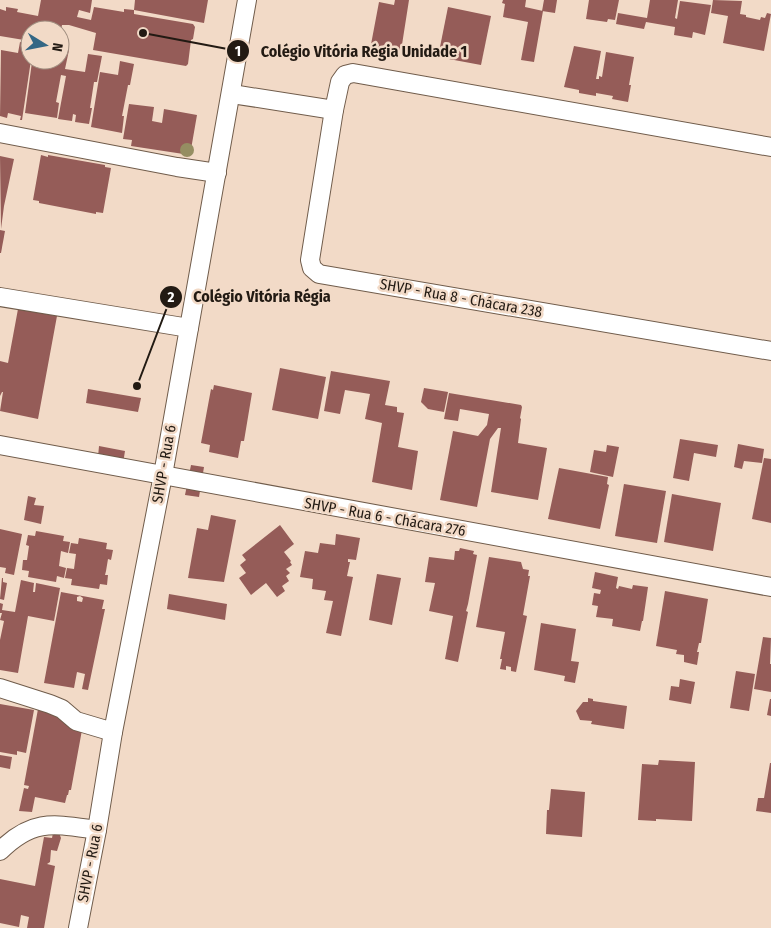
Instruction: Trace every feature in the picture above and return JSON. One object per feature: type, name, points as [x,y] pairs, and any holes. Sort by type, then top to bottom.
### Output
[{"type":"street","name":"SHVP - Rua 6","points":[[78,928],[232,94],[247,0]]},
{"type":"street","name":"SHVP - Rua 8 - Chácara 238","points":[[771,147],[353,73],[345,75],[340,82],[310,260],[312,268],[319,274],[771,351]]},
{"type":"street","points":[[232,94],[334,110]]},
{"type":"street","points":[[0,133],[217,173]]},
{"type":"street","points":[[0,298],[188,328]]},
{"type":"street","name":"SHVP - Rua 6 - Chácara 276","points":[[0,445],[771,587]]},
{"type":"street","points":[[0,688],[50,704],[62,709],[76,721],[113,732]]},
{"type":"street","points":[[0,852],[13,838],[38,826],[57,824],[97,830]]},
{"type":"building","points":[[41,0],[92,0],[90,13],[79,10],[77,17],[91,20],[94,7],[124,12],[124,9],[134,10],[134,14],[193,24],[195,27],[193,39],[191,40],[188,64],[186,66],[93,50],[96,33],[70,25],[70,20],[20,20],[20,39],[0,36],[0,9],[6,11],[6,7],[18,9],[17,12],[38,16]]},
{"type":"building","points":[[135,0],[208,0],[204,23],[134,10]]},
{"type":"building","points":[[395,0],[409,0],[401,51],[383,48],[381,57],[369,55],[379,2],[394,5]]},
{"type":"building","points":[[503,0],[526,0],[525,7],[543,11],[534,62],[521,60],[528,22],[503,17],[505,4],[502,3]]},
{"type":"building","points":[[544,0],[557,0],[555,13],[542,11]]},
{"type":"building","points":[[589,0],[619,0],[615,20],[608,19],[607,22],[586,19]]},
{"type":"building","points":[[650,0],[678,0],[675,18],[677,19],[680,1],[711,5],[705,35],[693,32],[692,38],[674,35],[675,27],[646,22],[644,29],[616,24],[618,13],[647,18]]},
{"type":"building","points":[[713,0],[742,1],[740,14],[746,15],[746,17],[760,20],[761,17],[765,18],[767,13],[771,14],[764,51],[723,43],[728,16],[711,13]]},
{"type":"building","points":[[448,7],[491,16],[481,65],[438,57]]},
{"type":"building","points":[[20,42],[20,70],[30,70],[22,120],[20,120],[21,116],[8,113],[7,118],[0,116],[1,50],[18,53]]},
{"type":"building","points":[[574,46],[601,51],[596,79],[599,79],[599,76],[602,77],[606,52],[634,57],[628,102],[612,99],[613,96],[579,93],[579,90],[564,87]]},
{"type":"building","points":[[88,54],[102,56],[97,82],[94,82],[89,124],[75,122],[76,115],[73,114],[72,121],[58,119],[66,76],[61,75],[56,102],[59,103],[57,118],[25,113],[31,70],[70,70],[85,72]]},
{"type":"building","points":[[120,61],[134,64],[122,116],[124,116],[122,133],[91,127],[100,72],[118,75]]},
{"type":"building","points":[[129,104],[154,107],[152,121],[162,123],[164,109],[197,115],[190,155],[131,146],[132,140],[123,139]]},
{"type":"building","points":[[41,155],[105,165],[105,167],[111,168],[103,213],[96,212],[96,214],[39,203],[39,201],[33,200]]},
{"type":"building","points":[[0,156],[14,159],[1,229]]},
{"type":"building","points":[[0,230],[5,231],[1,253],[0,253]]},
{"type":"building","points":[[18,309],[57,316],[38,419],[0,411],[3,392],[0,396],[0,361],[8,363]]},
{"type":"building","points":[[280,368],[326,377],[318,419],[272,410]]},
{"type":"building","points":[[331,371],[390,381],[385,405],[397,407],[397,412],[404,413],[398,447],[418,451],[412,490],[372,482],[382,423],[365,419],[370,394],[345,390],[340,414],[324,411]]},
{"type":"building","points":[[214,385],[252,393],[244,441],[241,441],[238,458],[209,452],[210,445],[201,443],[211,389],[213,390]]},
{"type":"building","points":[[424,388],[448,392],[444,412],[428,409],[421,402]]},
{"type":"building","points":[[88,389],[141,398],[138,412],[86,403]]},
{"type":"building","points":[[449,393],[521,405],[518,443],[547,448],[538,500],[491,492],[501,428],[498,428],[490,439],[477,507],[440,500],[453,431],[478,436],[487,425],[489,414],[460,409],[458,421],[444,419]]},
{"type":"building","points":[[680,439],[718,445],[716,457],[694,453],[689,481],[673,478]]},
{"type":"building","points":[[738,444],[764,449],[762,463],[744,461],[742,469],[734,467]]},
{"type":"building","points":[[607,445],[619,447],[613,477],[590,472],[594,450],[606,452]]},
{"type":"building","points":[[99,446],[125,451],[121,476],[98,457]]},
{"type":"building","points":[[764,458],[771,459],[771,523],[752,519]]},
{"type":"building","points":[[191,465],[204,467],[199,497],[185,495]]},
{"type":"building","points":[[559,468],[608,477],[607,484],[609,485],[600,529],[548,519]]},
{"type":"building","points":[[624,484],[666,491],[657,543],[615,536]]},
{"type":"building","points":[[672,494],[721,503],[713,551],[664,542]]},
{"type":"building","points":[[28,496],[36,498],[34,505],[44,506],[41,524],[24,520]]},
{"type":"building","points":[[211,515],[236,520],[224,582],[188,578],[197,528],[208,530]]},
{"type":"building","points":[[280,525],[294,544],[284,552],[292,565],[286,569],[290,573],[286,576],[289,581],[282,586],[285,591],[277,597],[266,583],[251,595],[239,578],[246,573],[240,565],[246,560],[242,555]]},
{"type":"building","points":[[0,529],[22,534],[14,575],[5,573],[6,568],[0,567]]},
{"type":"building","points":[[36,531],[64,536],[63,541],[70,542],[68,553],[61,551],[59,566],[66,568],[64,578],[57,576],[56,582],[28,577],[29,571],[22,570],[23,560],[27,560],[29,546],[26,545],[28,535],[35,536]]},
{"type":"building","points":[[336,534],[360,538],[356,560],[348,559],[348,562],[350,562],[347,576],[353,577],[341,636],[326,633],[333,601],[324,600],[326,591],[312,589],[313,579],[300,577],[305,551],[318,553],[320,543],[335,545]]},
{"type":"building","points":[[79,538],[107,543],[106,549],[113,550],[111,560],[108,559],[105,575],[108,575],[107,585],[100,584],[99,589],[71,585],[72,579],[65,578],[67,568],[74,569],[76,554],[69,553],[71,543],[78,544]]},
{"type":"building","points":[[460,548],[474,551],[473,554],[477,555],[458,662],[445,659],[453,616],[429,611],[435,583],[425,582],[429,557],[454,560],[455,551],[459,551]]},
{"type":"building","points":[[489,557],[521,562],[523,569],[529,570],[528,576],[530,576],[523,615],[527,616],[516,672],[511,671],[511,667],[506,666],[506,670],[500,669],[505,632],[476,627]]},
{"type":"building","points":[[595,572],[618,577],[616,588],[618,589],[619,586],[632,589],[633,585],[648,587],[640,631],[612,626],[613,619],[596,617],[598,606],[592,605],[594,593],[600,594],[601,590],[592,588]]},
{"type":"building","points":[[377,574],[401,578],[392,625],[369,620]]},
{"type":"building","points":[[2,578],[3,582],[7,583],[4,600],[0,599]]},
{"type":"building","points":[[21,580],[34,583],[33,592],[35,592],[36,583],[60,588],[54,621],[28,616],[18,673],[0,670],[0,640],[4,621],[0,620],[2,613],[0,613],[0,603],[3,604],[2,610],[15,612]]},
{"type":"building","points":[[665,591],[708,599],[701,643],[699,643],[697,652],[699,652],[697,665],[684,662],[684,655],[676,654],[677,650],[656,646]]},
{"type":"building","points":[[61,592],[104,600],[102,609],[105,609],[88,690],[82,689],[85,674],[77,672],[74,688],[44,683]],"holes":[[[77,597],[83,598],[82,602],[77,601]]]},
{"type":"building","points":[[169,594],[227,604],[225,620],[167,609]]},
{"type":"building","points":[[541,623],[576,629],[571,661],[579,662],[575,683],[564,681],[565,676],[534,670]]},
{"type":"building","points":[[763,637],[771,638],[771,692],[754,689]]},
{"type":"building","points":[[736,671],[755,674],[749,711],[730,708]]},
{"type":"building","points":[[680,679],[695,682],[691,704],[669,700],[671,686],[679,687]]},
{"type":"building","points":[[588,698],[593,699],[593,701],[627,706],[624,729],[591,724],[592,721],[580,720],[576,711],[583,702],[588,702]]},
{"type":"building","points":[[771,699],[771,716],[767,715]]},
{"type":"building","points":[[0,704],[34,710],[26,753],[17,751],[17,755],[0,752]]},
{"type":"building","points":[[38,709],[49,710],[82,730],[71,790],[69,790],[65,803],[35,797],[32,812],[19,811],[24,788],[28,789],[29,786],[24,785]]},
{"type":"building","points":[[0,755],[12,757],[10,769],[0,767]]},
{"type":"building","points":[[659,760],[695,762],[692,821],[638,820],[642,764],[658,765]]},
{"type":"building","points":[[770,763],[771,813],[756,811],[758,798],[764,798]]},
{"type":"building","points":[[551,789],[585,792],[582,837],[546,834],[547,810],[549,810]]},
{"type":"building","points":[[53,833],[59,833],[61,838],[57,851],[51,850],[50,862],[47,864],[55,866],[44,928],[27,928],[29,917],[21,915],[19,927],[0,923],[0,879],[35,886],[44,837],[52,838]]},
{"type":"place","name":"Colégio Vitória Régia Unidade 1","points":[[143,33]]},
{"type":"place","name":"Colégio Vitória Régia","points":[[137,386]]}]
